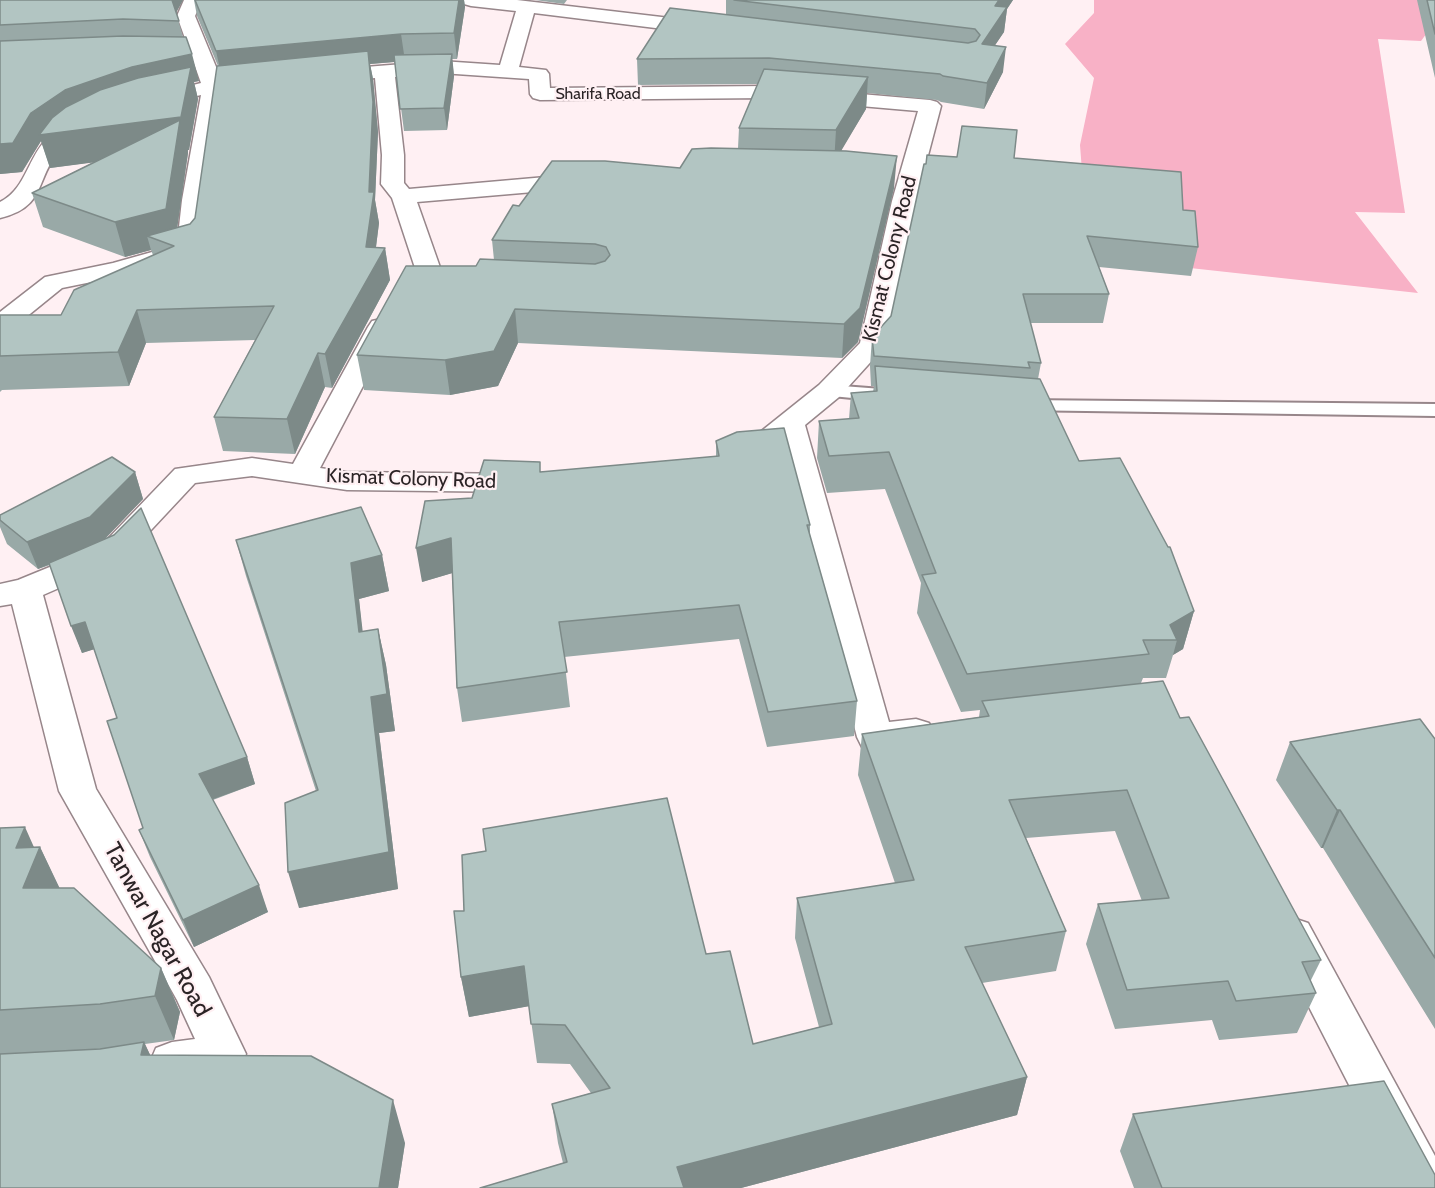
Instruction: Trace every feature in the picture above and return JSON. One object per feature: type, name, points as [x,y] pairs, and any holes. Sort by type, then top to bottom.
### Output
[{"type":"street","points":[[0,325],[54,282],[117,270],[189,249],[194,200],[213,86],[186,16],[193,0]]},
{"type":"street","points":[[471,0],[722,31]]},
{"type":"street","points":[[508,71],[526,7]]},
{"type":"street","points":[[179,55],[203,56]]},
{"type":"street","name":"Sharifa Road","points":[[305,78],[441,67],[539,74],[540,94],[768,92],[930,106]]},
{"type":"street","points":[[384,71],[393,155],[392,184],[403,196],[432,280],[491,283]]},
{"type":"street","points":[[128,107],[213,86],[282,80]]},
{"type":"street","name":"Kismat Colony Road","points":[[720,459],[769,439],[829,391],[873,345],[899,174],[930,106]]},
{"type":"street","points":[[0,211],[12,207],[25,197],[48,150],[66,134],[98,118]]},
{"type":"street","points":[[403,196],[604,179]]},
{"type":"street","points":[[303,474],[394,303]]},
{"type":"street","points":[[790,423],[875,736],[946,729]]},
{"type":"street","name":"Kismat Colony Road","points":[[13,592],[112,553],[186,475],[252,466],[347,481],[551,484]]},
{"type":"street","name":"Tanwar Nagar Road","points":[[13,592],[78,791],[194,990],[224,1054],[133,1068]]},
{"type":"street","points":[[1277,904],[1427,1188]]},
{"type":"lane","points":[[829,391],[897,396]]},
{"type":"lane","points":[[999,404],[1033,407],[1435,410]]},
{"type":"shaded area","points":[[1094,0],[1435,0],[1435,22],[1421,41],[1378,39],[1405,213],[1355,212],[1418,293],[1190,268],[1082,171],[1080,145],[1094,78],[1065,44],[1094,13]]},
{"type":"building","points":[[0,0],[172,0],[179,21],[123,19],[0,25]]},
{"type":"building","points":[[195,0],[459,0],[454,33],[401,34],[216,51]]},
{"type":"building","points":[[734,0],[999,0],[995,6],[1007,7],[982,44],[1006,47],[987,83],[940,74],[769,58],[637,59],[670,8],[968,43],[976,41],[980,35],[975,29]]},
{"type":"building","points":[[1427,0],[1435,0],[1435,34]]},
{"type":"building","points":[[123,36],[186,37],[192,54],[132,67],[65,90],[31,113],[13,143],[0,144],[0,41]]},
{"type":"building","points":[[368,51],[373,102],[369,192],[374,192],[366,247],[385,248],[325,354],[318,353],[287,419],[214,417],[274,306],[137,310],[118,352],[0,356],[0,315],[61,315],[74,290],[174,246],[147,236],[190,224],[195,218],[217,66]]},
{"type":"building","points":[[452,54],[444,108],[400,109],[394,55]]},
{"type":"building","points":[[191,67],[181,117],[39,135],[52,118],[66,107],[100,90],[138,78]]},
{"type":"building","points":[[764,69],[868,77],[836,130],[739,128]]},
{"type":"building","points":[[180,120],[166,209],[115,222],[32,193]]},
{"type":"building","points":[[962,126],[1017,130],[1014,158],[1181,172],[1183,210],[1195,211],[1198,247],[1087,236],[1109,294],[1023,294],[1041,363],[1028,362],[1030,368],[874,356],[872,337],[891,316],[927,155],[957,157]]},
{"type":"building","points":[[692,149],[846,151],[897,156],[860,308],[844,324],[515,309],[494,351],[445,360],[357,355],[406,266],[476,266],[480,259],[595,264],[605,261],[610,255],[606,247],[595,244],[492,240],[513,205],[519,206],[552,161],[605,161],[680,168]]},
{"type":"building","points":[[875,366],[1040,379],[1079,461],[1120,458],[1170,547],[1194,611],[1170,625],[1177,640],[1143,640],[1149,654],[967,674],[922,575],[936,573],[889,452],[829,456],[819,421],[859,418],[851,393],[877,391]]},
{"type":"building","points":[[784,428],[810,525],[807,525],[857,701],[768,712],[739,605],[559,622],[567,672],[457,688],[451,538],[416,548],[425,501],[472,498],[484,460],[540,462],[540,472],[719,456],[716,441],[737,432]]},
{"type":"building","points":[[112,457],[135,472],[90,517],[27,542],[0,520],[0,515]]},
{"type":"building","points":[[361,507],[382,555],[351,563],[359,632],[378,629],[387,694],[371,697],[389,852],[288,872],[285,803],[318,790],[236,540]]},
{"type":"building","points":[[141,508],[247,757],[199,774],[259,885],[183,920],[139,830],[143,828],[107,721],[117,718],[85,622],[71,626],[49,563],[114,535]]},
{"type":"building","points":[[1163,681],[1180,718],[1189,717],[1321,960],[1302,962],[1316,993],[1236,1001],[1228,981],[1127,990],[1098,904],[1169,898],[1127,790],[1009,800],[1066,931],[965,947],[1027,1077],[677,1167],[684,1188],[480,1188],[567,1162],[552,1104],[610,1088],[565,1025],[531,1024],[524,966],[461,977],[454,911],[464,911],[462,855],[486,851],[483,829],[667,798],[706,954],[730,951],[753,1044],[832,1024],[797,898],[914,880],[862,734],[989,716],[982,701]]},
{"type":"building","points":[[1420,719],[1435,739],[1435,958],[1340,810],[1337,810],[1290,742]]},
{"type":"building","points":[[25,827],[16,848],[40,847],[23,888],[74,888],[161,968],[155,996],[100,1004],[0,1010],[0,828]]},
{"type":"building","points":[[144,1042],[141,1055],[311,1056],[393,1100],[379,1188],[0,1188],[0,1054],[100,1049]]},
{"type":"building","points":[[1384,1081],[1435,1175],[1435,1188],[1162,1188],[1133,1114]]}]
